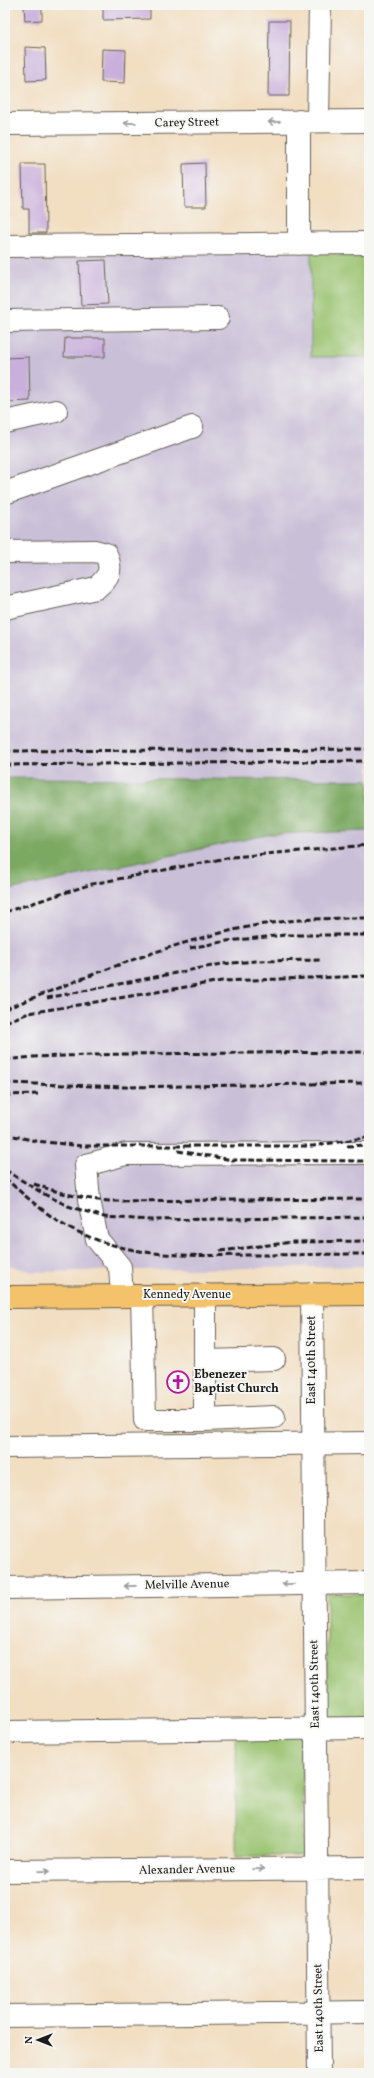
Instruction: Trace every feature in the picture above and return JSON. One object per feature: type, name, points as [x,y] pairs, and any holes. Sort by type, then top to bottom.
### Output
[{"type":"main road","name":"Kennedy Avenue","points":[[5,1297],[369,1294]]},
{"type":"street","points":[[299,244],[308,121],[320,5]]},
{"type":"street","name":"Carey Street","points":[[5,124],[369,121]]},
{"type":"street","points":[[5,246],[369,244]]},
{"type":"street","points":[[5,321],[218,318]]},
{"type":"street","points":[[5,422],[56,411]]},
{"type":"street","points":[[5,493],[192,427]]},
{"type":"street","points":[[5,552],[95,551],[106,554],[110,565],[107,578],[96,588],[5,608]]},
{"type":"street","points":[[274,1418],[145,1420],[132,1296],[120,1267],[97,1239],[89,1200],[86,1165],[126,1154],[364,1153]]},
{"type":"street","name":"East 140th Street","points":[[312,1294],[319,2073]]},
{"type":"street","points":[[205,1295],[205,1420]]},
{"type":"street","points":[[206,1361],[274,1359]]},
{"type":"street","points":[[5,1446],[369,1443]]},
{"type":"street","name":"Melville Avenue","points":[[5,1588],[369,1584]]},
{"type":"street","points":[[5,1732],[369,1728]]},
{"type":"street","name":"Alexander Avenue","points":[[5,1871],[369,1868]]},
{"type":"street","points":[[5,2016],[369,2012]]},
{"type":"shaded area","points":[[5,252],[311,252],[311,357],[369,357],[369,780],[5,778]]},
{"type":"shaded area","points":[[369,831],[369,1266],[32,1272],[5,1264],[5,891],[271,834]]},
{"type":"green space","points":[[369,250],[369,357],[311,357],[311,252]]},
{"type":"green space","points":[[5,778],[369,780],[369,831],[271,834],[5,891]]},
{"type":"green space","points":[[327,1594],[369,1594],[369,1723],[327,1724]]},
{"type":"green space","points":[[236,1729],[303,1729],[303,1856],[236,1856]]},
{"type":"building","points":[[24,5],[42,5],[42,20],[25,21]]},
{"type":"building","points":[[103,5],[150,5],[150,19],[103,20]]},
{"type":"building","points":[[269,21],[290,21],[289,96],[268,96]]},
{"type":"building","points":[[25,47],[45,48],[46,80],[26,81]]},
{"type":"building","points":[[102,49],[126,50],[125,83],[101,82]]},
{"type":"building","points":[[205,163],[206,207],[184,207],[183,164]]},
{"type":"building","points":[[22,164],[45,164],[46,233],[29,233],[29,209],[23,209]]},
{"type":"building","points":[[106,260],[108,304],[81,305],[79,261]]},
{"type":"building","points":[[65,338],[105,338],[105,357],[64,357]]},
{"type":"building","points":[[29,357],[30,401],[5,402],[5,358]]},
{"type":"railway","points":[[5,751],[369,749]]},
{"type":"railway","points":[[5,765],[369,761]]},
{"type":"railway","points":[[5,912],[92,884],[232,857],[369,845]]},
{"type":"railway","points":[[5,1009],[152,953],[212,935],[258,925],[290,921],[369,918]]},
{"type":"railway","points":[[190,948],[227,941],[286,935],[369,935]]},
{"type":"railway","points":[[47,998],[222,964],[255,961],[322,960]]},
{"type":"railway","points":[[5,1022],[29,1013],[222,981],[369,976]]},
{"type":"railway","points":[[5,1060],[33,1057],[124,1054],[369,1052]]},
{"type":"railway","points":[[5,1083],[125,1087],[369,1083]]},
{"type":"railway","points":[[5,1095],[40,1094]]},
{"type":"railway","points":[[5,1134],[36,1141],[83,1146],[313,1146],[369,1137]]},
{"type":"railway","points":[[347,1146],[369,1145]]},
{"type":"railway","points":[[178,1151],[233,1160],[369,1161]]},
{"type":"railway","points":[[5,1170],[44,1194],[68,1206],[104,1217],[150,1220],[369,1217]]},
{"type":"railway","points":[[5,1178],[43,1210],[67,1226],[89,1237],[111,1245],[134,1250],[203,1256],[369,1254]]},
{"type":"railway","points":[[34,1184],[71,1195],[109,1201],[369,1199]]},
{"type":"railway","points":[[220,1251],[293,1242],[369,1241]]},
{"type":"place","name":"Ebenezer Baptist Church","points":[[178,1382]]}]
